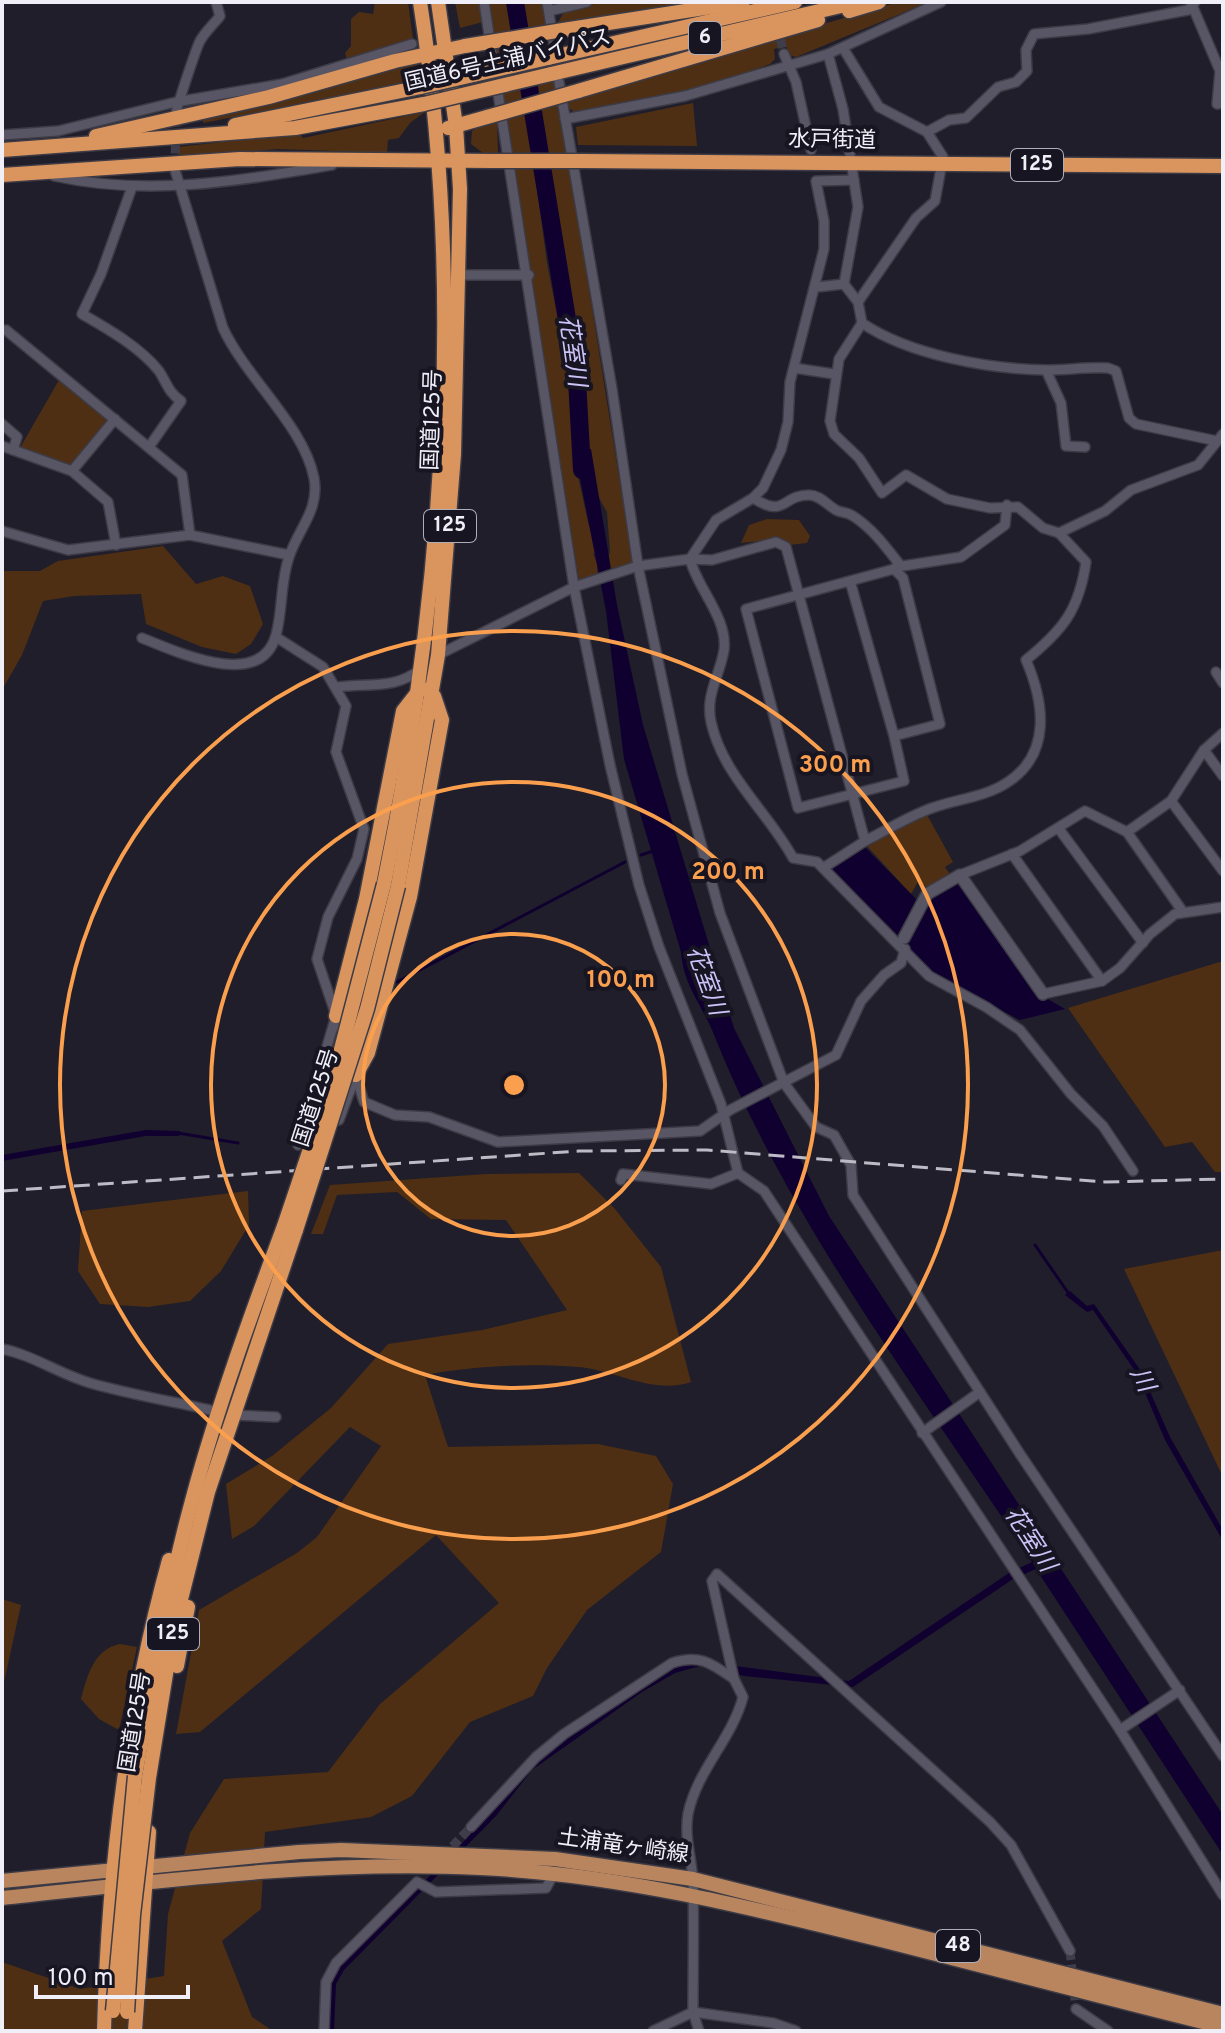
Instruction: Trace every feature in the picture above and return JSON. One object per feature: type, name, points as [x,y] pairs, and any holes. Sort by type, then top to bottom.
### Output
[{"type":"highway","name":"国道125号","points":[[420,2],[441,162],[442,453],[423,666],[427,690]]},
{"type":"highway","name":"国道125号","points":[[113,2031],[120,2012],[133,1915],[142,1777],[200,1494],[290,1228],[391,885],[427,690],[438,655],[449,548],[460,275],[459,162],[447,50],[438,2]]},
{"type":"highway","points":[[57,146],[269,97],[465,46],[743,2]]},
{"type":"highway","name":"国道6号土浦バイパス","points":[[164,139],[421,87],[551,54],[795,2]]},
{"type":"highway","name":"国道6号土浦バイパス","points":[[2,150],[295,128],[555,78],[858,2]]},
{"type":"highway","points":[[438,130],[879,2]]},
{"type":"highway","name":"水戸街道","points":[[2,175],[240,159],[1223,166]]},
{"type":"highway","points":[[336,1016],[366,899],[403,711],[427,690],[442,720],[410,897],[368,1053],[356,1075]]},
{"type":"highway","points":[[135,2031],[144,1883],[156,1780],[202,1551],[200,1494]]},
{"type":"highway","points":[[104,2031],[113,1887],[136,1708],[158,1600],[173,1545],[200,1494]]},
{"type":"highway","name":"国道125号","points":[[120,2012],[126,2031]]},
{"type":"main road","name":"土浦竜ヶ崎線","points":[[2,1881],[270,1853],[403,1852],[555,1859],[693,1879],[1223,2014]]},
{"type":"main road","name":"土浦竜ヶ崎線","points":[[2,1898],[245,1871],[342,1866],[480,1868],[553,1875],[692,1896],[1223,2027]]},
{"type":"street","points":[[176,108],[188,83],[197,45],[220,16],[216,2]]},
{"type":"street","points":[[484,2],[577,586],[639,885],[659,947],[728,1113],[738,1173],[764,1191],[1120,1730],[1223,1895]]},
{"type":"street","points":[[551,54],[548,6],[587,2]]},
{"type":"street","points":[[565,119],[623,111],[685,96],[828,54],[941,2]]},
{"type":"street","points":[[927,132],[949,120],[966,118],[998,87],[1016,82],[1027,71],[1026,50],[1034,34],[1088,29],[1188,10],[1193,4],[1220,71],[1217,104],[1223,103]]},
{"type":"street","points":[[2,135],[58,131],[176,108],[282,84],[412,44]]},
{"type":"street","points":[[843,48],[879,107],[927,132],[943,164],[935,201],[916,218],[858,302]]},
{"type":"street","points":[[784,54],[796,82],[811,150]]},
{"type":"street","points":[[823,868],[865,841],[931,808],[1008,782],[1034,758],[1042,710],[1038,686],[1026,660],[1057,635],[1076,606],[1086,562],[1059,533],[1043,528],[1018,507],[990,508],[947,499],[906,475],[882,493],[859,458],[834,434],[830,421],[834,374],[845,347],[862,323],[858,302],[844,284],[858,207],[843,109],[828,54]]},
{"type":"street","points":[[555,78],[565,119],[635,568],[682,774],[720,913],[782,1084],[816,1127],[834,1135],[851,1165],[853,1195],[980,1392],[1223,1756]]},
{"type":"street","points":[[45,174],[87,184],[178,188],[355,161]]},
{"type":"street","points":[[142,638],[201,661],[243,665],[256,660],[276,637],[280,589],[289,555],[311,514],[314,478],[299,442],[234,352],[223,328],[175,170]]},
{"type":"street","points":[[854,180],[816,179],[826,236],[817,287],[794,368],[781,450],[763,488],[753,498],[716,520],[690,559],[697,584],[722,634],[724,650],[710,697],[710,720],[724,757],[793,858],[817,862],[929,976],[986,1007],[1020,1030],[1071,1094],[1103,1126],[1133,1171]]},
{"type":"street","points":[[132,187],[119,230],[82,314],[140,354],[159,371],[168,392],[181,401],[149,447]]},
{"type":"street","points":[[460,275],[527,275]]},
{"type":"street","points":[[817,287],[844,284]]},
{"type":"street","points":[[862,323],[912,349],[982,363],[1046,370],[1084,367],[1116,371],[1129,418],[1136,424],[1220,443]]},
{"type":"street","points":[[6,330],[182,475],[190,535]]},
{"type":"street","points":[[794,368],[834,374]]},
{"type":"street","points":[[1046,370],[1061,403],[1066,446],[1085,447]]},
{"type":"street","points":[[72,471],[115,419]]},
{"type":"street","points":[[2,424],[17,437],[13,450]]},
{"type":"street","points":[[1059,533],[1105,511],[1131,490],[1198,465],[1220,443]]},
{"type":"street","points":[[2,446],[72,471],[108,502],[116,545]]},
{"type":"street","points":[[753,498],[770,508],[779,508],[804,495],[815,495],[839,512],[850,513],[882,541],[903,578],[940,724],[894,736]]},
{"type":"street","points":[[850,581],[904,781],[798,808],[746,609],[897,567],[961,557],[1005,525],[1007,505]]},
{"type":"street","points":[[2,531],[68,550],[190,535],[289,555]]},
{"type":"street","points":[[338,687],[382,686],[413,676],[438,655],[577,586],[635,568],[690,559],[712,560],[776,542],[786,547],[865,841]]},
{"type":"street","points":[[276,637],[308,655],[338,687],[346,706],[336,752],[364,829],[357,859],[328,917],[317,959],[364,1102],[395,1115],[429,1117],[498,1142],[700,1131],[836,1055],[861,1001],[884,975],[901,963],[905,954],[904,938],[927,894],[960,875],[1012,854],[1085,811],[1127,832],[1183,912]]},
{"type":"street","points":[[1216,672],[1223,683]]},
{"type":"street","points":[[1127,832],[1171,801],[1204,750],[1223,733]]},
{"type":"street","points":[[1204,750],[1223,776]]},
{"type":"street","points":[[1171,801],[1223,871]]},
{"type":"street","points":[[1059,829],[1143,943]]},
{"type":"street","points":[[1012,854],[1102,981]]},
{"type":"street","points":[[960,875],[1043,994],[1102,981],[1120,968],[1164,920],[1183,912],[1223,907]]},
{"type":"street","points":[[298,1145],[336,1016]]},
{"type":"street","points":[[339,1120],[356,1075]]},
{"type":"street","points":[[621,1180],[623,1174],[711,1184],[738,1173]]},
{"type":"street","points":[[2,1349],[22,1353],[54,1370],[90,1383],[226,1413],[276,1417]]},
{"type":"street","points":[[922,1433],[980,1392]]},
{"type":"street","points":[[699,2031],[693,2012],[693,1879],[687,1843],[688,1814],[701,1775],[739,1711],[743,1697],[734,1679],[712,1581],[717,1574],[990,1822],[1011,1845],[1070,1951]]},
{"type":"street","points":[[471,1827],[536,1757],[637,1683],[690,1657],[705,1659],[734,1679]]},
{"type":"street","points":[[1120,1730],[1180,1690]]},
{"type":"street","points":[[324,2031],[326,1982],[336,1963],[417,1882],[436,1892],[546,1888],[553,1875]]},
{"type":"street","points":[[1076,2009],[1108,2031]]},
{"type":"street","points":[[653,2031],[693,2012],[773,2023],[796,2031]]},
{"type":"shaded area","points":[[375,2],[408,2],[413,39],[347,60],[345,53],[351,46],[351,19],[359,12],[373,14]]},
{"type":"shaded area","points":[[455,2],[480,2],[483,22],[460,28]]},
{"type":"shaded area","points":[[489,2],[506,2],[514,12],[527,113],[531,120],[528,123],[547,263],[570,382],[577,472],[589,526],[594,527],[598,555],[593,553],[598,565],[597,575],[579,581]]},
{"type":"shaded area","points":[[521,2],[543,2],[633,565],[611,572],[607,559],[610,552],[607,512],[588,478],[584,414],[586,380],[559,255],[562,245],[553,224],[533,75],[522,43],[525,33]]},
{"type":"shaded area","points":[[602,2],[713,2],[556,26],[564,12]]},
{"type":"shaded area","points":[[898,2],[929,2],[796,57],[789,55],[786,46],[774,49],[775,59],[770,64],[709,86],[579,114],[570,109],[566,100]]},
{"type":"shaded area","points":[[416,61],[422,79],[415,82],[203,123],[203,117]]},
{"type":"shaded area","points":[[693,103],[697,146],[578,145],[576,127]]},
{"type":"shaded area","points":[[425,112],[410,123],[399,138],[388,140],[387,153],[278,149],[178,157],[178,147],[299,133],[303,138]]},
{"type":"shaded area","points":[[483,123],[497,123],[498,153],[483,153],[471,144],[472,131]]},
{"type":"shaded area","points":[[59,380],[108,420],[70,465],[20,448]]},
{"type":"shaded area","points":[[767,519],[799,520],[810,536],[807,543],[789,545],[777,539],[741,543],[749,525]]},
{"type":"shaded area","points":[[163,546],[196,584],[223,576],[250,586],[263,624],[251,644],[236,654],[202,647],[146,624],[141,594],[74,596],[43,601],[22,655],[2,690],[2,571],[40,571],[58,561]]},
{"type":"shaded area","points":[[926,813],[953,862],[945,867],[951,876],[930,891],[919,880],[911,894],[866,845]]},
{"type":"shaded area","points":[[1223,961],[1223,1172],[1215,1172],[1192,1142],[1165,1147],[1068,1008]]},
{"type":"shaded area","points":[[579,1173],[615,1209],[661,1267],[691,1382],[663,1386],[592,1369],[540,1365],[481,1367],[425,1375],[448,1447],[598,1444],[656,1456],[673,1484],[661,1552],[587,1610],[547,1668],[533,1696],[470,1722],[412,1796],[371,1817],[265,1832],[261,1909],[222,1941],[252,2017],[273,2031],[2,2031],[2,1962],[80,1989],[164,1976],[168,1914],[190,1833],[224,1779],[328,1772],[380,1704],[499,1603],[436,1535],[200,1732],[176,1734],[199,1610],[297,1553],[317,1537],[381,1446],[350,1427],[254,1526],[232,1539],[226,1484],[272,1456],[331,1408],[388,1344],[482,1330],[567,1310],[506,1220],[431,1219],[397,1192],[337,1195],[323,1234],[311,1234],[330,1185],[486,1174]]},
{"type":"shaded area","points":[[248,1191],[249,1225],[221,1271],[190,1301],[148,1307],[100,1304],[78,1271],[82,1211]]},
{"type":"shaded area","points":[[1223,1250],[1223,1477],[1124,1269]]},
{"type":"shaded area","points":[[2,1599],[21,1605],[2,1691]]},
{"type":"shaded area","points":[[120,1644],[137,1647],[119,1730],[99,1719],[81,1699],[93,1665],[104,1651]]},
{"type":"water","points":[[574,448],[591,449],[617,605],[643,725],[734,1028],[829,1216],[1223,1815],[1223,1855],[1036,1569],[1013,1579],[853,1687],[744,1676],[700,1666],[675,1673],[642,1692],[532,1770],[496,1816],[344,1970],[336,1984],[334,2031],[327,2031],[330,1983],[339,1965],[485,1819],[540,1755],[596,1714],[690,1660],[849,1681],[1009,1573],[1032,1562],[858,1304],[817,1237],[742,1100],[689,984],[624,759],[606,611]]},
{"type":"water","points":[[865,843],[865,847],[919,902],[902,936],[903,948],[826,868]]},
{"type":"water","points":[[960,877],[1041,995],[1065,1009],[1020,1020],[930,974],[908,953],[908,940],[916,918],[931,900]]},
{"type":"water","points":[[146,1130],[180,1131],[179,1136],[146,1136],[2,1161],[2,1155]]},
{"type":"water","points":[[1070,1291],[1087,1306],[1094,1304],[1141,1371],[1170,1437],[1223,1530],[1223,1541],[1165,1440],[1137,1374],[1093,1310],[1087,1312],[1065,1295]]},
{"type":"waterway","name":"花室川","points":[[515,2],[577,380],[582,470]]},
{"type":"waterway","points":[[641,855],[653,851]]},
{"type":"waterway","points":[[397,982],[625,862]]},
{"type":"waterway","points":[[178,1133],[238,1143]]},
{"type":"waterway","name":"川","points":[[1035,1245],[1069,1294]]},
{"type":"tunnel","points":[[777,26],[784,54]]},
{"type":"tunnel","points":[[175,167],[176,114]]},
{"type":"tunnel","points":[[443,1856],[471,1827]]},
{"type":"tunnel","points":[[1070,1951],[1076,2009]]},
{"type":"railway","points":[[2,1191],[579,1151],[707,1150],[1105,1182],[1223,1179]]}]
